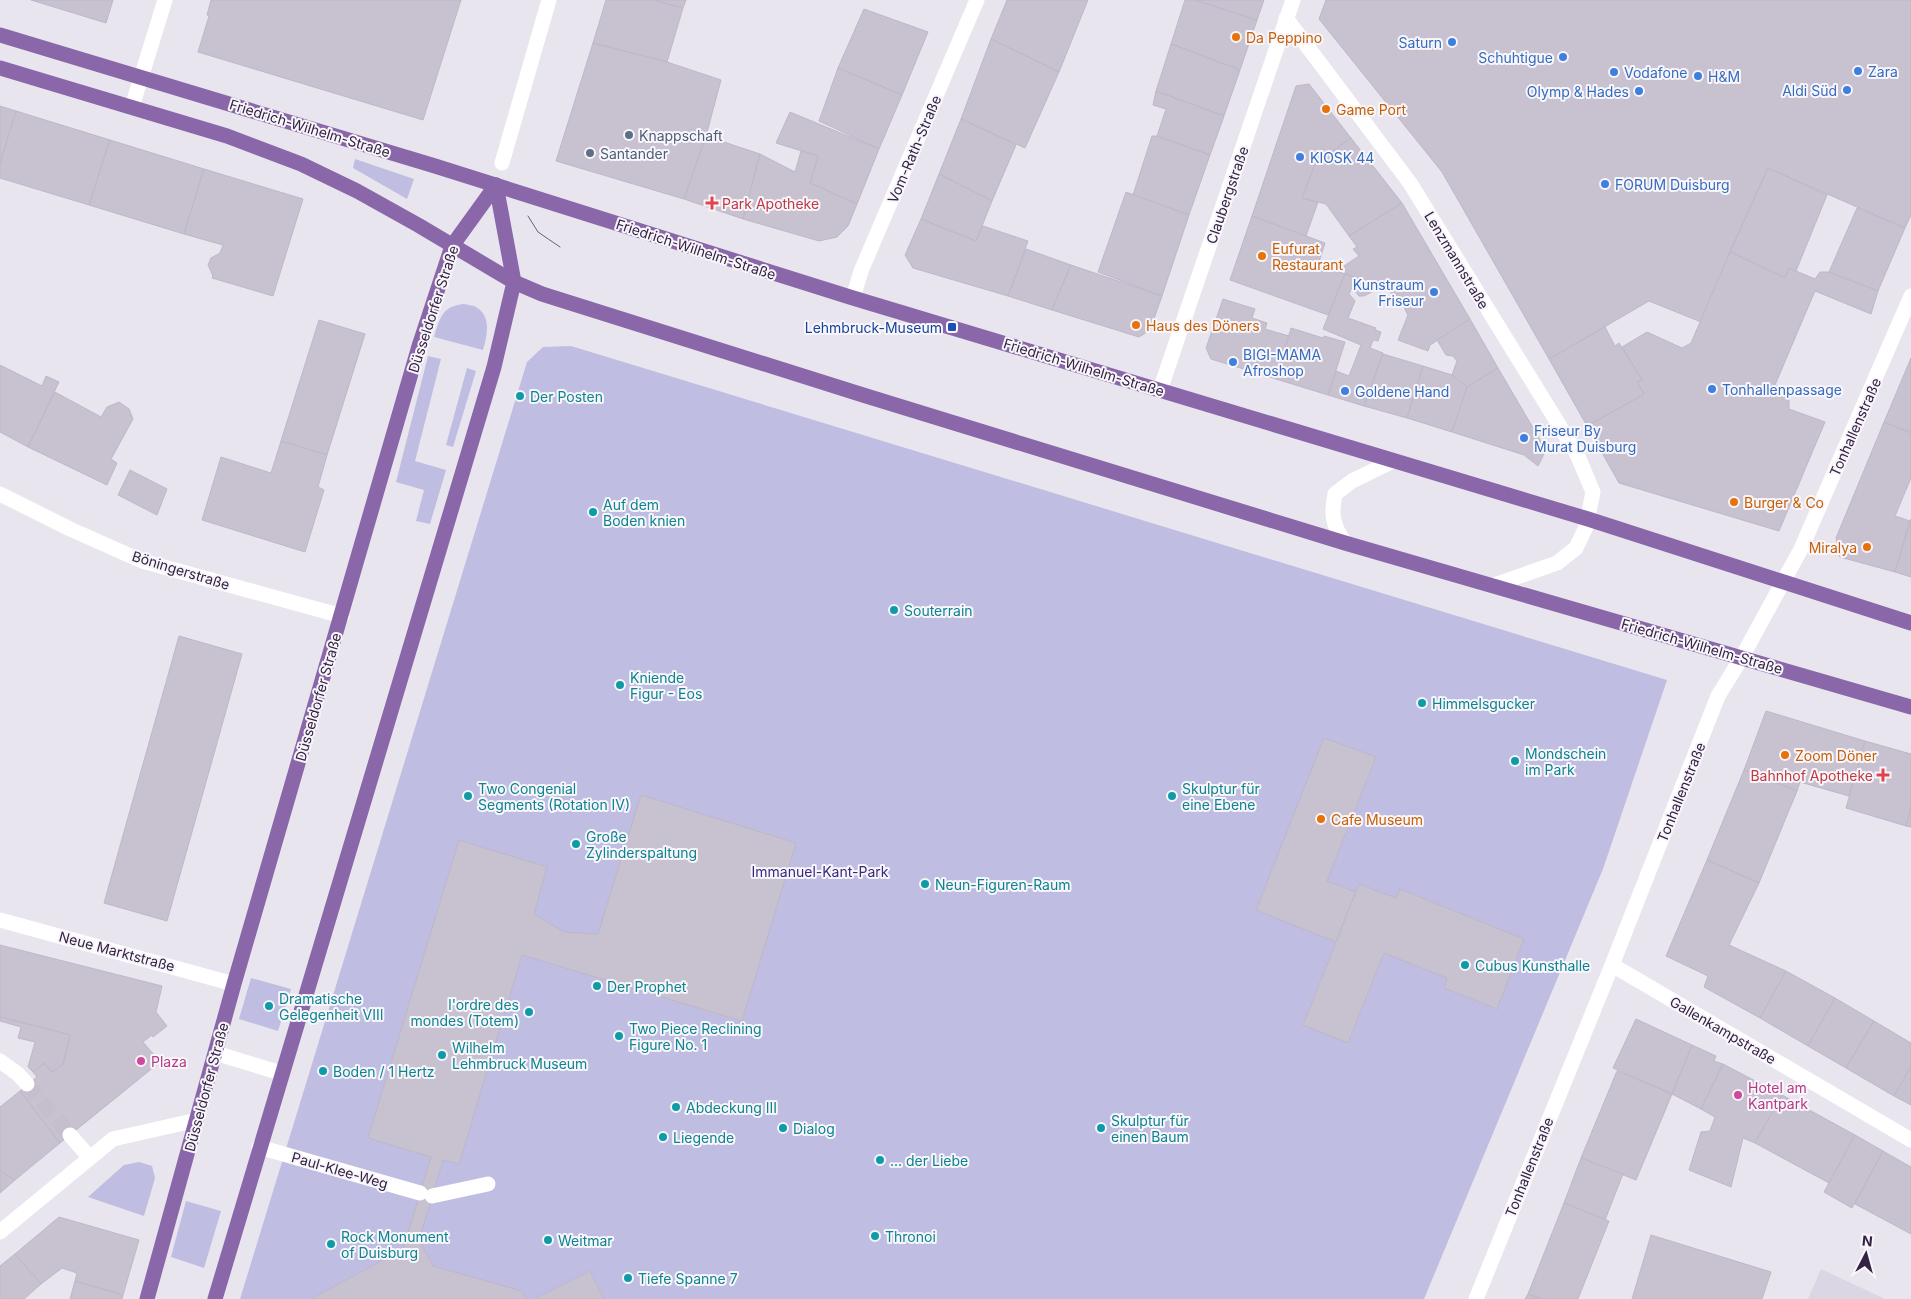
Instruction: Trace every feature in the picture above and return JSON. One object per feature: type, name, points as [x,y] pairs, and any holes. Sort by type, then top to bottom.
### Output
[{"type":"main road","name":"Friedrich-Wilhelm-Straße","points":[[0,34],[496,185],[852,298],[1588,520],[1911,622]]},
{"type":"main road","name":"Friedrich-Wilhelm-Straße","points":[[0,68],[227,136],[301,164],[356,191],[514,282],[542,294],[1345,542],[1911,706]]},
{"type":"main road","name":"Düsseldorfer Straße","points":[[147,1299],[234,984],[419,346],[452,246],[496,185]]},
{"type":"main road","points":[[215,1299],[494,367],[514,282],[496,185]]},
{"type":"street","points":[[132,107],[165,0]]},
{"type":"street","points":[[502,163],[549,0]]},
{"type":"street","name":"Vom-Rath-Straße","points":[[852,298],[861,271],[977,0]]},
{"type":"street","name":"Claubergstraße","points":[[1160,390],[1292,0]]},
{"type":"street","name":"Lenzmannstraße","points":[[1286,18],[1410,183],[1580,462],[1593,492],[1588,520]]},
{"type":"street","name":"Tonhallenstraße","points":[[1476,1299],[1612,965],[1718,696],[1742,657],[1801,549],[1911,296]]},
{"type":"street","points":[[1345,542],[1337,531],[1331,511],[1335,494],[1352,480],[1393,461]]},
{"type":"street","name":"Böningerstraße","points":[[0,494],[70,530],[142,561],[342,616]]},
{"type":"street","points":[[1494,585],[1557,563],[1576,548],[1588,520]]},
{"type":"street","name":"Neue Marktstraße","points":[[0,920],[234,984]]},
{"type":"street","name":"Gallenkampstraße","points":[[1612,965],[1911,1140]]},
{"type":"street","points":[[215,1053],[282,1073]]},
{"type":"street","points":[[0,1061],[18,1074],[27,1084]]},
{"type":"street","points":[[0,1232],[114,1139],[197,1120]]},
{"type":"street","points":[[70,1135],[90,1158]]},
{"type":"street","name":"Paul-Klee-Weg","points":[[259,1147],[426,1195],[488,1184]]},
{"type":"shaded area","points":[[1821,1269],[1885,1299],[1808,1299]]},
{"type":"green space","points":[[355,159],[414,179],[407,199],[353,168]]},
{"type":"green space","points":[[464,304],[476,307],[484,316],[487,333],[483,350],[434,337],[440,319],[446,310]]},
{"type":"green space","name":"Immanuel-Kant-Park","points":[[571,346],[1667,680],[1603,869],[1424,1299],[240,1299],[527,362],[543,347]]},
{"type":"green space","points":[[428,356],[441,359],[415,461],[446,470],[430,524],[416,521],[424,490],[396,482]]},
{"type":"green space","points":[[467,368],[476,371],[453,447],[446,445]]},
{"type":"green space","points":[[251,978],[291,989],[278,1031],[239,1019]]},
{"type":"green space","points":[[139,1162],[152,1166],[155,1178],[144,1216],[88,1197],[124,1165]]},
{"type":"green space","points":[[186,1201],[221,1211],[204,1268],[171,1257]]},
{"type":"building","points":[[31,0],[113,0],[106,23]]},
{"type":"building","points":[[211,0],[461,0],[423,120],[198,52],[209,16],[207,15]]},
{"type":"building","points":[[606,0],[654,0],[683,8],[667,62],[593,43]]},
{"type":"building","points":[[654,0],[686,0],[683,8]]},
{"type":"building","points":[[1007,0],[1088,0],[1059,72],[991,39]]},
{"type":"building","points":[[1185,0],[1195,0],[1257,20],[1240,70],[1171,44]]},
{"type":"building","points":[[1195,0],[1264,0],[1257,20]]},
{"type":"building","name":"FORUM Duisburg","points":[[1326,0],[1911,0],[1911,215],[1905,228],[1768,168],[1701,322],[1649,301],[1549,359],[1442,172],[1319,19]]},
{"type":"building","points":[[864,9],[928,32],[902,95],[838,68]]},
{"type":"building","points":[[991,39],[1059,72],[1025,148],[961,119]]},
{"type":"building","points":[[593,43],[667,62],[721,80],[706,136],[684,199],[556,161]]},
{"type":"building","points":[[1171,44],[1240,70],[1224,116],[1156,91]]},
{"type":"building","points":[[838,68],[902,95],[879,149],[819,121]]},
{"type":"building","points":[[1309,84],[1351,138],[1315,164],[1302,198],[1318,202],[1306,236],[1252,216],[1296,86]]},
{"type":"building","points":[[1156,91],[1224,116],[1210,155],[1157,136],[1166,109],[1153,105]]},
{"type":"building","points":[[0,106],[16,111],[0,164]]},
{"type":"building","points":[[16,111],[110,140],[89,205],[0,178],[0,164]]},
{"type":"building","points":[[790,112],[879,149],[857,204],[810,183],[818,156],[776,143]]},
{"type":"building","points":[[961,119],[1016,145],[992,201],[939,174]]},
{"type":"building","points":[[706,136],[760,154],[743,219],[684,199]]},
{"type":"building","points":[[1152,136],[1157,136],[1210,155],[1189,215],[1133,195]]},
{"type":"building","points":[[1351,138],[1402,203],[1349,236],[1326,204],[1302,198],[1315,164]]},
{"type":"building","points":[[110,140],[204,169],[184,234],[89,205]]},
{"type":"building","points":[[801,151],[818,156],[810,183],[857,204],[848,226],[837,237],[819,241],[743,219],[760,154],[795,172]]},
{"type":"building","points":[[1768,168],[1827,195],[1796,271],[1789,268],[1785,278],[1730,252]]},
{"type":"building","points":[[204,169],[303,199],[273,296],[212,278],[213,276],[208,265],[211,258],[220,253],[223,245],[184,234]]},
{"type":"building","points":[[939,174],[992,201],[976,241],[921,219]]},
{"type":"building","points":[[1126,192],[1189,215],[1162,296],[1098,272]]},
{"type":"building","points":[[1402,203],[1470,319],[1430,345],[1428,351],[1398,340],[1408,315],[1399,295],[1394,296],[1391,294],[1391,282],[1364,296],[1359,296],[1352,287],[1356,278],[1345,274],[1346,269],[1344,266],[1359,256],[1353,249],[1357,247],[1349,236]]},
{"type":"building","points":[[1857,208],[1905,228],[1878,291],[1829,272]]},
{"type":"building","points":[[1252,216],[1325,243],[1318,265],[1345,274],[1328,315],[1230,280]]},
{"type":"building","points":[[921,219],[976,241],[983,226],[1028,241],[1008,296],[913,268],[905,255]]},
{"type":"building","points":[[1026,249],[1071,265],[1052,310],[1008,296]]},
{"type":"building","name":"Tonhallenpassage","points":[[1730,252],[1785,278],[1789,268],[1815,279],[1820,272],[1829,272],[1878,291],[1871,314],[1815,291],[1775,385],[1781,387],[1785,392],[1789,399],[1789,409],[1825,422],[1779,531],[1619,483],[1587,426],[1644,394],[1637,382],[1642,380],[1622,347],[1647,332],[1682,348],[1691,343]]},
{"type":"building","points":[[1071,265],[1162,296],[1150,330],[1139,337],[1052,310]]},
{"type":"building","points":[[1345,274],[1356,278],[1349,294],[1355,301],[1348,318],[1376,328],[1375,330],[1381,332],[1378,341],[1373,340],[1370,348],[1383,353],[1364,406],[1328,395],[1336,371],[1349,376],[1361,345],[1323,329]]},
{"type":"building","points":[[1223,299],[1255,309],[1252,318],[1267,323],[1265,329],[1289,336],[1276,379],[1211,359],[1206,348]]},
{"type":"building","points":[[1470,319],[1498,368],[1467,387],[1452,375],[1457,361],[1453,356],[1446,355],[1437,340]]},
{"type":"building","points":[[319,320],[365,334],[327,455],[281,441]]},
{"type":"building","points":[[1605,327],[1615,346],[1619,343],[1642,380],[1637,382],[1644,394],[1587,426],[1549,359]]},
{"type":"building","points":[[1291,328],[1323,338],[1324,336],[1345,342],[1328,395],[1276,379]]},
{"type":"building","points":[[1383,354],[1423,366],[1407,418],[1364,406]]},
{"type":"building","points":[[1911,358],[1911,433],[1884,422]]},
{"type":"building","points":[[0,365],[42,386],[46,376],[59,382],[28,447],[0,432]]},
{"type":"building","points":[[1423,366],[1452,375],[1467,387],[1452,432],[1407,418]]},
{"type":"building","points":[[1498,368],[1546,450],[1538,466],[1524,455],[1452,432],[1467,387]]},
{"type":"building","points":[[55,392],[101,417],[107,407],[119,402],[129,409],[133,419],[111,459],[117,463],[107,485],[28,447]]},
{"type":"building","points":[[1884,422],[1911,433],[1911,478],[1895,516],[1910,521],[1895,572],[1840,557],[1836,538]]},
{"type":"building","points":[[281,441],[327,455],[318,487],[324,490],[305,552],[202,520],[221,457],[271,473]]},
{"type":"building","points":[[130,470],[167,489],[157,515],[118,495]]},
{"type":"building","points":[[1911,519],[1911,577],[1895,572]]},
{"type":"building","points":[[179,636],[242,654],[167,921],[104,903]]},
{"type":"building","points":[[1766,711],[1865,741],[1849,796],[1800,782],[1797,791],[1744,770]]},
{"type":"building","name":"Cafe Museum","points":[[1324,738],[1376,757],[1327,881],[1356,892],[1336,942],[1256,910]]},
{"type":"building","name":"Bahnhof Apotheke","points":[[1865,741],[1911,754],[1911,807],[1906,826],[1846,808]]},
{"type":"building","points":[[1744,770],[1797,791],[1759,883],[1707,860]]},
{"type":"building","name":"Wilhelm Lehmbruck Museum","points":[[641,795],[796,843],[742,1021],[522,955],[459,1164],[443,1160],[419,1240],[433,1266],[522,1291],[526,1299],[311,1299],[403,1249],[431,1157],[368,1138],[459,840],[547,867],[534,914],[564,932],[598,934]]},
{"type":"building","points":[[1911,807],[1911,827],[1906,826]]},
{"type":"building","points":[[1707,860],[1759,883],[1729,945],[1786,971],[1760,1018],[1704,987],[1708,976],[1666,956]]},
{"type":"building","name":"Cubus Kunsthalle","points":[[1359,884],[1396,898],[1400,889],[1524,939],[1497,1009],[1444,988],[1447,978],[1384,953],[1348,1043],[1303,1025]]},
{"type":"building","points":[[0,945],[162,986],[156,1012],[167,1026],[143,1042],[160,1062],[60,1143],[20,1091],[37,1077],[33,1072],[44,1063],[52,1072],[63,1064],[70,1035],[0,1017]]},
{"type":"building","points":[[1786,971],[1835,998],[1808,1046],[1760,1018]]},
{"type":"building","points":[[1835,998],[1874,1021],[1846,1068],[1808,1046]]},
{"type":"building","points":[[0,1017],[70,1035],[63,1064],[52,1072],[44,1063],[33,1072],[28,1067],[35,1042],[18,1038],[21,1027],[0,1021]]},
{"type":"building","points":[[1636,1019],[1692,1045],[1672,1094],[1613,1068]]},
{"type":"building","points":[[1874,1021],[1911,1043],[1911,1067],[1894,1096],[1846,1068]]},
{"type":"building","points":[[1692,1045],[1716,1056],[1714,1061],[1723,1064],[1701,1109],[1672,1094]]},
{"type":"building","points":[[1723,1064],[1782,1095],[1755,1143],[1743,1138],[1731,1187],[1689,1170],[1701,1132],[1710,1131],[1715,1117],[1701,1109]]},
{"type":"building","points":[[1911,1067],[1911,1105],[1894,1096]]},
{"type":"building","points":[[1617,1071],[1672,1094],[1636,1180],[1581,1158]]},
{"type":"building","points":[[20,1091],[60,1143],[15,1180],[0,1171],[0,1107]]},
{"type":"building","points":[[1782,1095],[1855,1135],[1829,1183],[1755,1143]]},
{"type":"building","points":[[1855,1135],[1883,1151],[1852,1208],[1824,1192]]},
{"type":"building","points":[[1883,1151],[1911,1167],[1911,1234],[1855,1204]]},
{"type":"building","points":[[1581,1158],[1623,1174],[1605,1220],[1564,1203]]},
{"type":"building","points":[[0,1171],[15,1180],[0,1193]]},
{"type":"building","points":[[1564,1203],[1609,1221],[1578,1299],[1542,1299],[1528,1294]]},
{"type":"building","points":[[59,1217],[139,1240],[123,1295],[75,1281],[77,1273],[62,1268],[41,1284],[15,1254]]},
{"type":"building","points":[[1651,1235],[1771,1272],[1762,1299],[1632,1299]]},
{"type":"building","points":[[15,1254],[41,1284],[24,1299],[0,1299],[0,1266]]},
{"type":"building","points":[[590,1271],[604,1299],[534,1299]]},
{"type":"building","points":[[75,1281],[123,1295],[122,1299],[70,1299]]},
{"type":"building","points":[[1528,1294],[1542,1299],[1525,1299]]},
{"type":"tunnel","points":[[27,1084],[70,1135]]},
{"type":"tram line","points":[[528,216],[538,232],[560,247]]},
{"type":"place","name":"Da Peppino","points":[[1236,37]]},
{"type":"place","name":"Saturn","points":[[1452,42]]},
{"type":"place","name":"Schuhtigue","points":[[1563,57]]},
{"type":"place","name":"Zara","points":[[1858,71]]},
{"type":"place","name":"Vodafone","points":[[1614,72]]},
{"type":"place","name":"H&M","points":[[1698,76]]},
{"type":"place","name":"Aldi Süd","points":[[1847,90]]},
{"type":"place","name":"Olymp & Hades","points":[[1639,91]]},
{"type":"place","name":"Game Port","points":[[1326,109]]},
{"type":"place","name":"Knappschaft","points":[[629,135]]},
{"type":"place","name":"Santander","points":[[590,153]]},
{"type":"place","name":"KIOSK 44","points":[[1300,157]]},
{"type":"place","name":"FORUM Duisburg","points":[[1605,184]]},
{"type":"place","name":"Park Apotheke","points":[[712,203]]},
{"type":"place","name":"Eufurat Restaurant","points":[[1262,256]]},
{"type":"place","name":"Kunstraum Friseur","points":[[1434,292]]},
{"type":"place","name":"Haus des Döners","points":[[1136,325]]},
{"type":"place","name":"Lehmbruck-Museum","points":[[952,327]]},
{"type":"place","name":"BIGI-MAMA Afroshop","points":[[1233,362]]},
{"type":"place","name":"Tonhallenpassage","points":[[1712,389]]},
{"type":"place","name":"Goldene Hand","points":[[1345,391]]},
{"type":"place","name":"Der Posten","points":[[520,396]]},
{"type":"place","name":"Friseur By Murat Duisburg","points":[[1524,438]]},
{"type":"place","name":"Burger & Co","points":[[1734,502]]},
{"type":"place","name":"Auf dem Boden knien","points":[[593,512]]},
{"type":"place","name":"Miralya","points":[[1867,547]]},
{"type":"place","name":"Souterrain","points":[[894,610]]},
{"type":"place","name":"Kniende Figur - Eos","points":[[620,685]]},
{"type":"place","name":"Himmelsgucker","points":[[1422,703]]},
{"type":"place","name":"Zoom Döner","points":[[1785,755]]},
{"type":"place","name":"Mondschein im Park","points":[[1515,761]]},
{"type":"place","name":"Bahnhof Apotheke","points":[[1883,775]]},
{"type":"place","name":"Two Congenial Segments (Rotation IV)","points":[[468,796]]},
{"type":"place","name":"Skulptur für eine Ebene","points":[[1172,796]]},
{"type":"place","name":"Cafe Museum","points":[[1321,819]]},
{"type":"place","name":"Große Zylinderspaltung","points":[[576,844]]},
{"type":"place","name":"Neun-Figuren-Raum","points":[[925,884]]},
{"type":"place","name":"Cubus Kunsthalle","points":[[1465,965]]},
{"type":"place","name":"Der Prophet","points":[[597,986]]},
{"type":"place","name":"Dramatische Gelegenheit VIII","points":[[269,1006]]},
{"type":"place","name":"l'ordre des mondes (Totem)","points":[[529,1012]]},
{"type":"place","name":"Two Piece Reclining Figure No. 1","points":[[619,1036]]},
{"type":"place","name":"Wilhelm Lehmbruck Museum","points":[[442,1055]]},
{"type":"place","name":"Plaza","points":[[141,1061]]},
{"type":"place","name":"Boden / 1 Hertz","points":[[323,1071]]},
{"type":"place","name":"Hotel am Kantpark","points":[[1738,1095]]},
{"type":"place","name":"Abdeckung III","points":[[676,1107]]},
{"type":"place","name":"Dialog","points":[[783,1128]]},
{"type":"place","name":"Skulptur für einen Baum","points":[[1101,1128]]},
{"type":"place","name":"Liegende","points":[[663,1137]]},
{"type":"place","name":"... der Liebe","points":[[880,1160]]},
{"type":"place","name":"Thronoi","points":[[875,1236]]},
{"type":"place","name":"Weitmar","points":[[548,1240]]},
{"type":"place","name":"Rock Monument of Duisburg","points":[[331,1244]]},
{"type":"place","name":"Tiefe Spanne 7","points":[[628,1278]]}]
